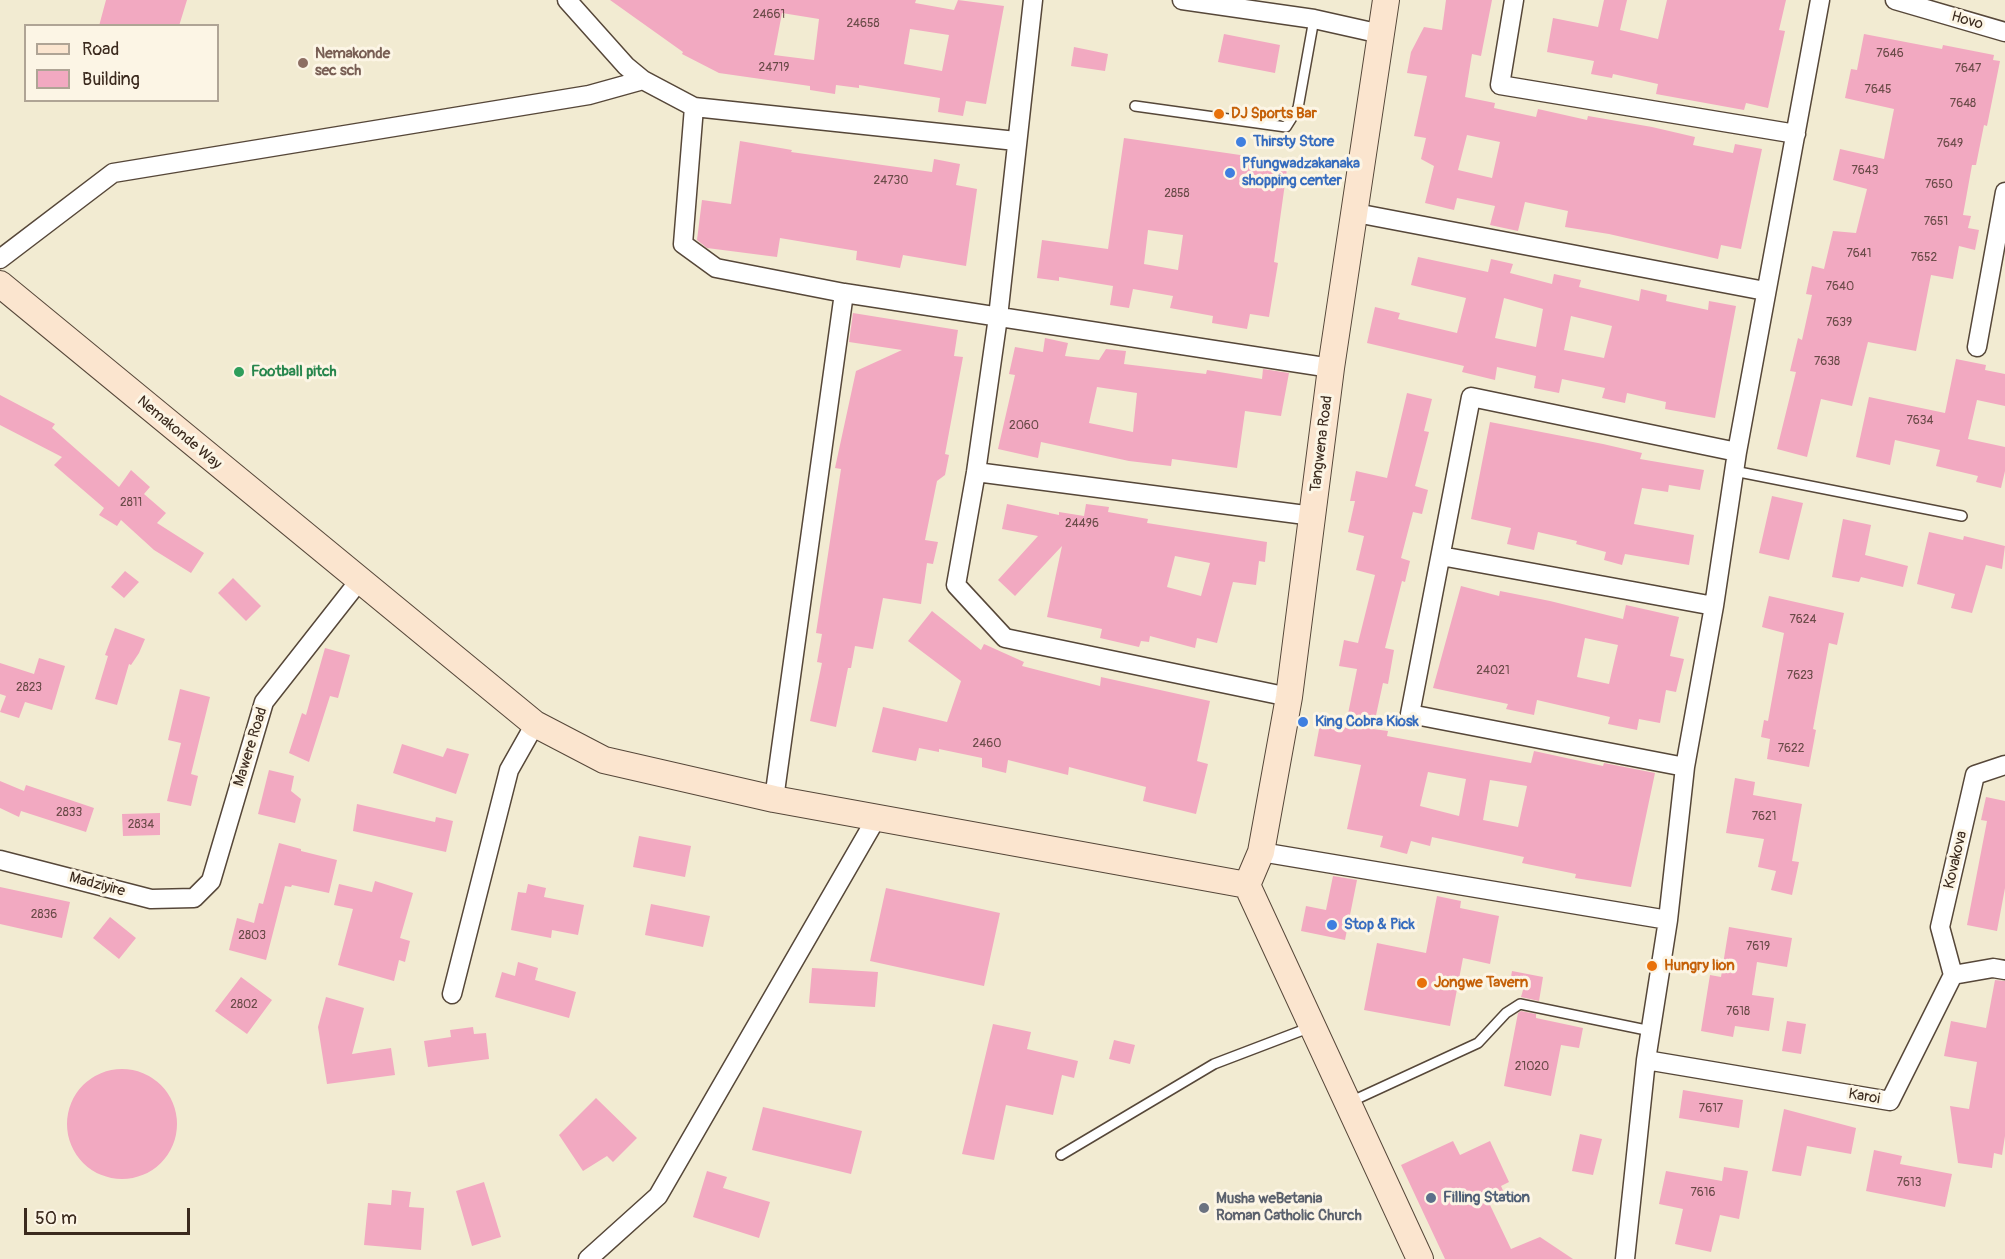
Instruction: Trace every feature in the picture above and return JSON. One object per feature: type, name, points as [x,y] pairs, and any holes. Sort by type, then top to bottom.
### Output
[{"type":"street","points":[[567,0],[626,66],[643,80],[694,107],[1016,141]]},
{"type":"street","points":[[1033,0],[998,317],[976,472],[956,585],[1005,638],[1289,698]]},
{"type":"street","points":[[1182,0],[1314,19],[1381,34]]},
{"type":"street","name":"Tangwena Road","points":[[1246,885],[1261,852],[1289,698],[1331,368],[1356,213],[1386,0]]},
{"type":"street","points":[[1514,0],[1500,85],[1796,134]]},
{"type":"street","points":[[1625,1259],[1646,1060],[1668,920],[1685,767],[1714,606],[1737,452],[1765,291],[1820,0]]},
{"type":"street","name":"Hovo","points":[[1895,0],[2005,32]]},
{"type":"street","points":[[0,259],[113,173],[589,95],[643,80]]},
{"type":"street","points":[[694,107],[683,244],[716,268],[844,293],[1331,368]]},
{"type":"street","points":[[1977,346],[2005,192]]},
{"type":"street","points":[[1356,213],[1765,291]]},
{"type":"street","name":"Nemakonde Way","points":[[0,284],[358,581],[535,724],[604,760],[774,799],[1246,885]]},
{"type":"street","points":[[774,799],[844,293]]},
{"type":"street","points":[[1685,767],[1410,714],[1471,397],[1737,452]]},
{"type":"street","points":[[976,472],[1313,516]]},
{"type":"street","points":[[1441,555],[1714,606]]},
{"type":"street","name":"Mawere Road","points":[[195,898],[211,881],[264,702],[358,581]]},
{"type":"street","points":[[452,994],[509,770],[535,724]]},
{"type":"street","name":"Kovakova","points":[[1953,975],[1940,927],[1975,776],[2005,765]]},
{"type":"street","points":[[588,1259],[658,1196],[877,817]]},
{"type":"street","points":[[1261,852],[1668,920]]},
{"type":"street","name":"Madziyire","points":[[0,860],[151,899],[195,898]]},
{"type":"street","points":[[1246,885],[1420,1259]]},
{"type":"street","points":[[1953,975],[1993,968],[2005,970]]},
{"type":"street","name":"Karoi","points":[[1646,1060],[1890,1101],[1953,975]]},
{"type":"lane","points":[[1135,106],[1286,127],[1298,108],[1314,19]]},
{"type":"lane","points":[[1734,471],[1962,516]]},
{"type":"lane","points":[[1348,1103],[1478,1043],[1506,1013],[1520,1004],[1651,1030]]},
{"type":"lane","points":[[1061,1155],[1214,1064],[1311,1027]]},
{"type":"building","points":[[106,0],[187,0],[180,24],[100,24]]},
{"type":"building","points":[[610,0],[916,0],[915,3],[954,10],[958,0],[1004,6],[986,104],[966,101],[963,116],[938,112],[940,98],[859,85],[859,88],[836,85],[835,94],[810,90],[810,86],[719,73],[682,54],[683,52]],"holes":[[[782,13],[819,19],[814,60],[774,55]],[[910,29],[949,35],[942,71],[904,64]]]},
{"type":"building","points":[[1446,0],[1492,0],[1481,56],[1472,54],[1465,97],[1495,103],[1494,108],[1536,117],[1538,109],[1587,120],[1588,116],[1652,127],[1695,137],[1693,145],[1733,153],[1735,144],[1762,149],[1741,249],[1721,245],[1718,259],[1609,234],[1565,227],[1568,211],[1525,202],[1518,231],[1490,225],[1495,206],[1457,198],[1454,210],[1425,203],[1434,166],[1421,159],[1426,138],[1414,136],[1427,76],[1407,73],[1411,52],[1424,27],[1442,30]],"holes":[[[1467,135],[1500,142],[1492,178],[1458,170]]]},
{"type":"building","points":[[1604,0],[1627,0],[1620,30],[1658,39],[1667,0],[1786,0],[1779,30],[1785,31],[1768,108],[1746,103],[1744,110],[1656,94],[1658,84],[1613,74],[1612,78],[1591,74],[1594,61],[1547,52],[1553,18],[1598,27]]},
{"type":"building","points":[[1224,34],[1280,45],[1275,73],[1218,62]]},
{"type":"building","points":[[1864,34],[1942,49],[1943,45],[1994,55],[1993,60],[2000,61],[1987,126],[1984,125],[1976,165],[1972,165],[1963,215],[1971,216],[1968,228],[1979,230],[1975,250],[1959,246],[1953,279],[1931,275],[1916,351],[1868,342],[1852,406],[1821,399],[1807,457],[1777,449],[1796,372],[1790,371],[1798,338],[1802,340],[1812,295],[1806,294],[1812,266],[1824,269],[1833,231],[1856,233],[1867,189],[1833,180],[1840,149],[1884,159],[1894,109],[1845,98],[1851,69],[1857,70]]},
{"type":"building","points":[[1074,47],[1108,54],[1105,71],[1071,66]]},
{"type":"building","points":[[1124,138],[1288,162],[1274,262],[1278,263],[1269,317],[1250,314],[1247,329],[1212,323],[1213,316],[1170,308],[1173,296],[1133,289],[1129,308],[1110,305],[1113,286],[1059,277],[1059,281],[1037,278],[1042,240],[1108,249]],"holes":[[[1148,230],[1183,235],[1178,270],[1144,264]]]},
{"type":"building","points":[[740,141],[792,150],[791,152],[932,172],[934,159],[960,164],[956,185],[977,189],[966,266],[903,255],[900,268],[856,260],[857,251],[780,238],[777,257],[707,248],[697,240],[702,200],[731,204]]},
{"type":"building","points":[[1418,257],[1488,272],[1491,259],[1513,264],[1510,273],[1552,284],[1554,274],[1581,280],[1579,287],[1639,301],[1641,289],[1667,295],[1666,301],[1708,310],[1709,301],[1736,306],[1715,418],[1665,409],[1666,402],[1627,393],[1625,403],[1602,398],[1605,388],[1562,379],[1559,393],[1534,388],[1536,376],[1497,367],[1495,380],[1462,372],[1464,366],[1367,343],[1375,307],[1400,313],[1398,319],[1457,333],[1466,298],[1411,285]],"holes":[[[1504,298],[1543,309],[1536,347],[1495,338]],[[1571,316],[1612,326],[1604,358],[1564,350]]]},
{"type":"building","points":[[853,313],[958,330],[954,356],[963,357],[945,454],[949,455],[945,475],[937,481],[925,540],[938,542],[933,564],[927,563],[921,604],[883,598],[873,649],[855,646],[836,727],[810,721],[822,663],[817,662],[822,634],[816,633],[841,469],[835,468],[856,371],[902,350],[849,342]]},
{"type":"building","points":[[1045,338],[1068,343],[1065,356],[1099,360],[1106,349],[1126,351],[1124,364],[1206,374],[1207,370],[1262,379],[1263,369],[1289,373],[1281,416],[1245,411],[1237,468],[1172,459],[1171,466],[1129,461],[1041,442],[1038,458],[998,449],[1015,375],[1009,374],[1015,347],[1043,352]],"holes":[[[1097,387],[1137,393],[1133,432],[1089,423]]]},
{"type":"building","points":[[1956,359],[1986,365],[1985,370],[2005,374],[2005,406],[1977,400],[1968,439],[2005,447],[2005,471],[2001,488],[1976,482],[1978,476],[1936,466],[1940,450],[1895,440],[1890,465],[1856,457],[1869,397],[1945,413]]},
{"type":"building","points":[[1407,393],[1432,399],[1424,431],[1429,432],[1415,486],[1428,490],[1422,514],[1413,512],[1401,558],[1410,561],[1405,582],[1402,581],[1385,648],[1394,650],[1388,684],[1383,683],[1373,729],[1388,731],[1387,736],[1531,763],[1534,751],[1603,766],[1604,763],[1655,773],[1631,887],[1575,878],[1576,874],[1522,863],[1524,857],[1432,837],[1430,846],[1411,841],[1407,854],[1380,847],[1383,836],[1347,829],[1361,765],[1314,756],[1321,719],[1346,724],[1357,669],[1339,666],[1344,640],[1358,643],[1375,575],[1356,570],[1364,536],[1348,532],[1355,501],[1350,501],[1356,471],[1387,478]],"holes":[[[1428,772],[1466,779],[1459,816],[1420,806]],[[1490,780],[1527,786],[1518,827],[1483,820]]]},
{"type":"building","points":[[0,395],[55,424],[52,428],[119,487],[131,470],[150,487],[144,494],[166,513],[157,523],[204,553],[191,573],[154,550],[121,520],[117,526],[99,515],[104,508],[54,465],[62,457],[0,425]]},
{"type":"building","points":[[1490,422],[1642,453],[1640,459],[1704,470],[1700,490],[1669,485],[1668,492],[1642,488],[1634,524],[1694,535],[1689,565],[1625,554],[1622,565],[1604,560],[1606,552],[1576,544],[1577,541],[1538,532],[1534,550],[1507,544],[1511,528],[1471,519]]},
{"type":"building","points":[[1772,496],[1803,503],[1789,560],[1759,553]]},
{"type":"building","points":[[1007,504],[1059,515],[1059,512],[1084,516],[1086,504],[1109,507],[1108,512],[1148,519],[1147,523],[1267,542],[1265,562],[1259,561],[1256,585],[1233,582],[1217,643],[1197,638],[1195,648],[1150,636],[1149,642],[1141,641],[1139,647],[1100,638],[1102,629],[1047,617],[1062,546],[1015,596],[998,580],[1038,536],[1002,529]],"holes":[[[1175,556],[1210,563],[1201,596],[1167,587]]]},
{"type":"building","points":[[1843,519],[1871,525],[1865,555],[1908,566],[1903,587],[1861,577],[1859,582],[1832,577]]},
{"type":"building","points":[[1929,532],[1963,540],[1964,536],[2005,546],[2002,569],[1986,565],[1972,613],[1951,608],[1955,594],[1917,584]]},
{"type":"building","points":[[125,571],[139,582],[124,598],[111,587]]},
{"type":"building","points":[[233,578],[261,606],[246,621],[218,593]]},
{"type":"building","points":[[1461,586],[1499,596],[1500,591],[1550,601],[1623,619],[1626,605],[1679,617],[1670,656],[1684,659],[1676,692],[1666,690],[1660,723],[1639,719],[1637,730],[1608,724],[1610,717],[1537,700],[1534,715],[1506,709],[1508,704],[1433,688]],"holes":[[[1585,638],[1618,645],[1609,684],[1577,677]]]},
{"type":"building","points":[[1769,596],[1844,613],[1837,645],[1829,643],[1813,729],[1816,730],[1809,767],[1767,759],[1770,739],[1761,737],[1764,720],[1768,721],[1784,633],[1762,627]]},
{"type":"building","points":[[932,611],[981,650],[984,644],[1024,662],[1022,666],[1100,686],[1101,677],[1210,701],[1197,761],[1208,764],[1196,814],[1143,801],[1146,787],[1069,767],[1068,775],[1008,760],[1006,773],[982,767],[982,758],[939,749],[939,752],[919,748],[916,761],[872,752],[883,707],[947,722],[961,681],[908,641]]},
{"type":"building","points":[[115,628],[145,639],[139,653],[131,665],[129,664],[117,705],[95,699],[108,656],[105,655]]},
{"type":"building","points":[[325,648],[350,655],[338,698],[330,696],[309,762],[289,753],[302,713],[306,715]]},
{"type":"building","points":[[39,658],[65,666],[52,710],[25,702],[19,718],[0,712],[6,696],[0,694],[0,663],[34,674]]},
{"type":"building","points":[[180,689],[210,697],[191,774],[198,776],[191,806],[167,801],[181,743],[168,740]]},
{"type":"building","points":[[402,744],[443,757],[447,748],[469,754],[456,794],[393,773]]},
{"type":"building","points":[[269,770],[294,776],[291,791],[301,799],[295,823],[258,814]]},
{"type":"building","points":[[1735,778],[1755,782],[1753,795],[1802,804],[1792,861],[1799,862],[1792,895],[1771,890],[1776,871],[1758,867],[1764,839],[1726,833]]},
{"type":"building","points":[[0,781],[24,791],[26,785],[94,808],[86,832],[21,811],[19,817],[0,808]]},
{"type":"building","points":[[1986,797],[2005,801],[2005,888],[1997,931],[1967,925],[1987,821],[1981,820]]},
{"type":"building","points":[[357,804],[435,822],[436,817],[453,821],[446,852],[353,831]]},
{"type":"building","points":[[160,813],[160,835],[123,836],[122,814]]},
{"type":"building","points":[[639,836],[691,846],[685,877],[633,867]]},
{"type":"building","points":[[279,843],[337,860],[329,893],[292,885],[291,887],[285,886],[266,960],[229,950],[237,918],[254,923],[259,903],[263,904]]},
{"type":"building","points":[[1333,876],[1357,880],[1345,940],[1301,931],[1306,906],[1326,910]]},
{"type":"building","points":[[375,881],[413,893],[400,938],[410,941],[405,962],[399,960],[394,981],[338,965],[353,909],[334,905],[339,884],[372,892]]},
{"type":"building","points":[[528,884],[546,888],[544,897],[584,905],[578,935],[552,930],[551,938],[511,930],[518,892],[526,893]]},
{"type":"building","points":[[0,887],[70,902],[62,938],[0,924]]},
{"type":"building","points":[[886,888],[1000,913],[984,986],[870,961]]},
{"type":"building","points":[[1437,896],[1461,901],[1460,908],[1499,916],[1490,964],[1463,958],[1450,1026],[1364,1010],[1377,943],[1426,953]]},
{"type":"building","points":[[651,904],[710,916],[703,947],[645,935]]},
{"type":"building","points":[[110,917],[136,938],[119,959],[93,938]]},
{"type":"building","points":[[1729,927],[1792,938],[1787,967],[1757,962],[1752,995],[1774,998],[1769,1031],[1735,1026],[1733,1037],[1701,1031],[1710,975],[1721,977]]},
{"type":"building","points":[[518,962],[538,968],[535,980],[576,992],[569,1018],[495,997],[502,972],[515,976]]},
{"type":"building","points":[[812,968],[878,972],[875,1007],[809,1003]]},
{"type":"building","points":[[1512,971],[1543,977],[1539,1001],[1521,997],[1523,990],[1509,988]]},
{"type":"building","points":[[241,977],[272,1000],[247,1034],[215,1011]]},
{"type":"building","points":[[1995,980],[2005,981],[2005,1136],[2002,1155],[1994,1153],[1992,1168],[1958,1163],[1950,1106],[1969,1109],[1977,1062],[1944,1056],[1951,1021],[1986,1028]]},
{"type":"building","points":[[326,997],[364,1008],[352,1054],[391,1048],[395,1075],[327,1084],[318,1027]]},
{"type":"building","points":[[1521,1011],[1536,1014],[1536,1018],[1583,1028],[1579,1048],[1561,1045],[1551,1096],[1504,1086],[1518,1013]]},
{"type":"building","points":[[1787,1021],[1806,1024],[1801,1054],[1782,1051]]},
{"type":"building","points":[[993,1024],[1031,1032],[1027,1049],[1078,1061],[1074,1078],[1062,1075],[1053,1115],[1006,1105],[994,1160],[962,1154]]},
{"type":"building","points":[[473,1027],[474,1034],[486,1033],[489,1059],[428,1067],[424,1041],[451,1037],[450,1030]]},
{"type":"building","points":[[1114,1040],[1135,1045],[1130,1064],[1109,1059]]},
{"type":"building","points":[[122,1069],[143,1073],[161,1085],[173,1103],[177,1124],[173,1145],[161,1163],[143,1175],[122,1179],[101,1175],[83,1163],[71,1145],[67,1124],[71,1103],[83,1085],[101,1073]]},
{"type":"building","points":[[1683,1090],[1743,1100],[1739,1128],[1679,1118]]},
{"type":"building","points":[[596,1098],[637,1138],[613,1162],[607,1156],[583,1171],[559,1135]]},
{"type":"building","points":[[763,1107],[862,1131],[851,1174],[752,1150]]},
{"type":"building","points":[[1784,1109],[1856,1128],[1851,1154],[1807,1146],[1801,1176],[1772,1171]]},
{"type":"building","points":[[1580,1134],[1602,1139],[1593,1175],[1572,1171]]},
{"type":"building","points":[[1453,1141],[1460,1155],[1490,1141],[1509,1182],[1501,1186],[1506,1197],[1490,1205],[1511,1249],[1540,1237],[1573,1259],[1445,1259],[1401,1165]]},
{"type":"building","points":[[1874,1150],[1902,1156],[1900,1164],[1952,1174],[1945,1207],[1866,1191]]},
{"type":"building","points":[[1724,1167],[1748,1171],[1739,1219],[1720,1215],[1711,1252],[1675,1244],[1683,1209],[1659,1204],[1666,1171],[1722,1181]]},
{"type":"building","points":[[707,1171],[727,1177],[723,1188],[770,1202],[759,1238],[693,1217]]},
{"type":"building","points":[[484,1182],[501,1237],[472,1246],[456,1191]]},
{"type":"building","points":[[392,1190],[411,1192],[409,1207],[424,1208],[421,1250],[364,1245],[368,1203],[391,1205]]},
{"type":"place","name":"Nemakonde sec sch","points":[[303,63]]},
{"type":"place","name":"DJ Sports Bar","points":[[1219,114]]},
{"type":"place","name":"Thirsty Store","points":[[1241,142]]},
{"type":"place","name":"Pfungwadzakanaka shopping center","points":[[1230,173]]},
{"type":"place","name":"Football pitch","points":[[239,372]]},
{"type":"place","name":"King Cobra Kiosk","points":[[1303,722]]},
{"type":"place","name":"Stop & Pick","points":[[1332,925]]},
{"type":"place","name":"Hungry lion","points":[[1652,966]]},
{"type":"place","name":"Jongwe Tavern","points":[[1422,983]]},
{"type":"place","name":"Filling Station","points":[[1431,1198]]},
{"type":"place","name":"Musha weBetania Roman Catholic Church","points":[[1204,1208]]}]
